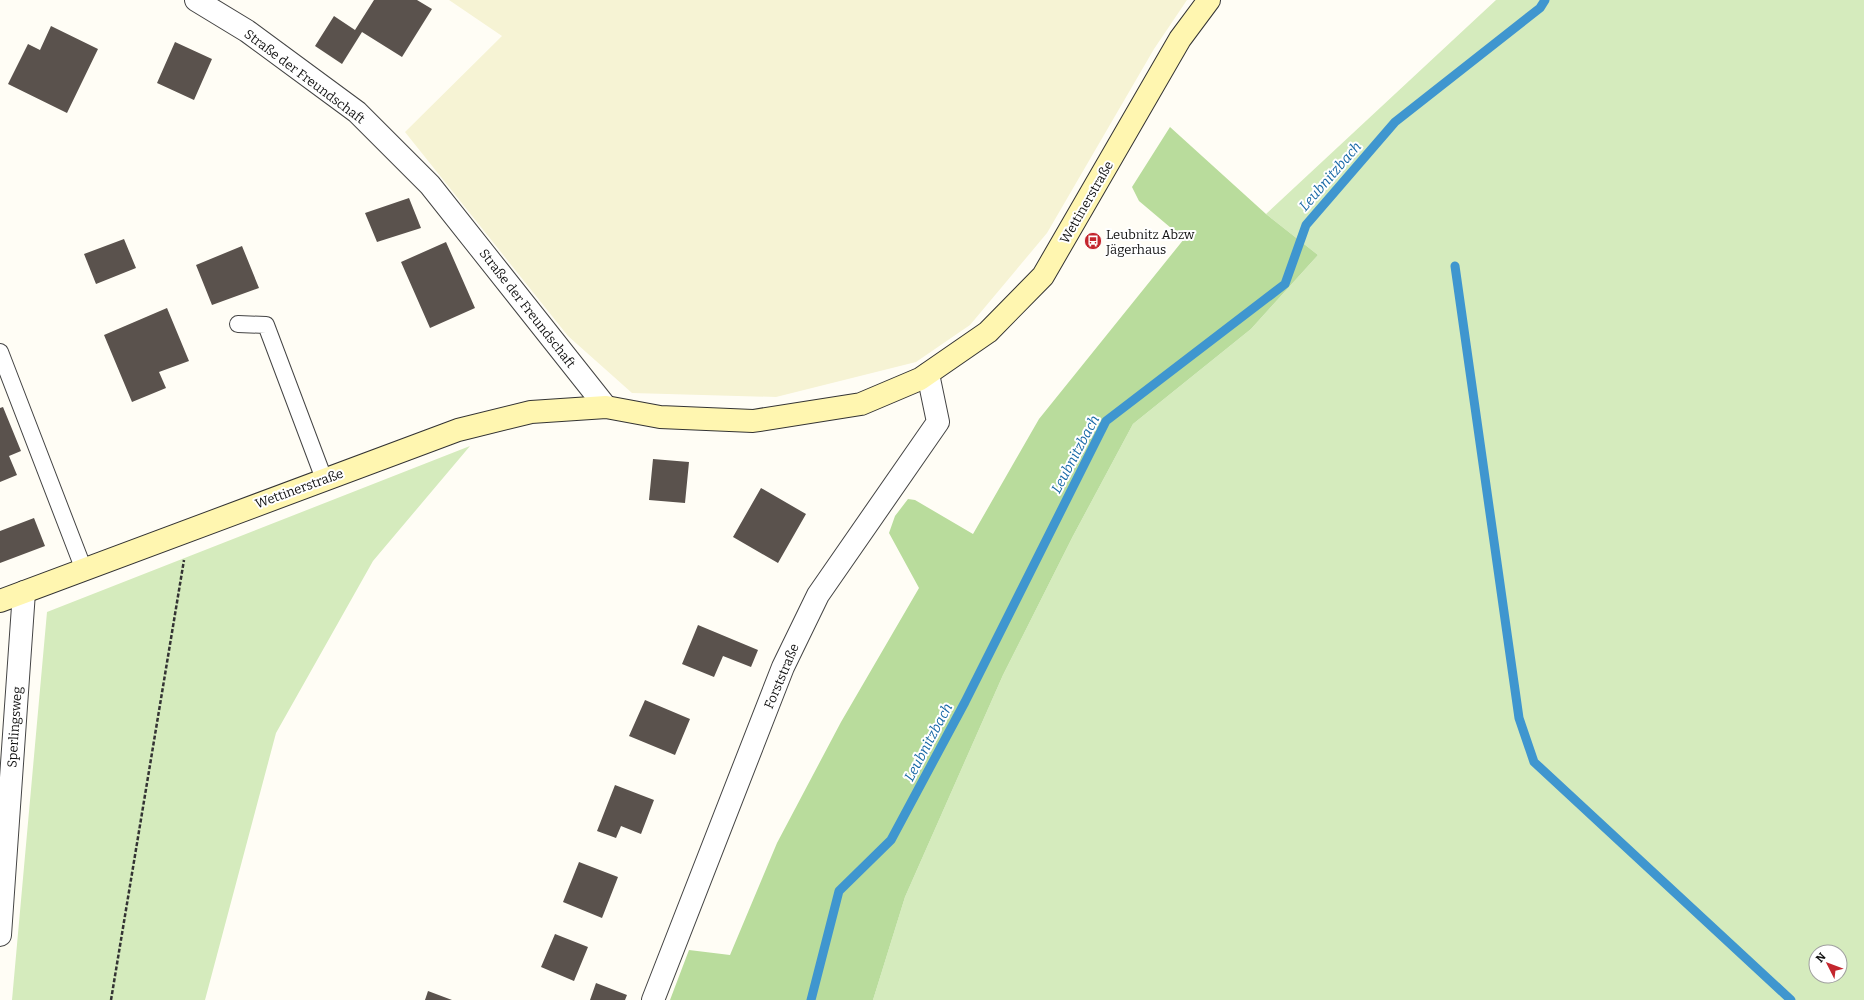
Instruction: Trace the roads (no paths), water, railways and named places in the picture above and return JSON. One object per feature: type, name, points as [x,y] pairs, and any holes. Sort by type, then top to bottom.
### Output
[{"type":"street","name":"Straße der Freundschaft","points":[[196,0],[247,31],[357,112],[424,179],[606,407]]},
{"type":"street","name":"Wettinerstraße","points":[[928,374],[988,332],[1042,276],[1180,39],[1209,0]]},
{"type":"street","points":[[606,407],[660,417],[753,421],[861,404],[920,379],[928,374]]},
{"type":"street","name":"Forststraße","points":[[653,1000],[783,668],[818,595],[938,422],[928,374]]},
{"type":"street","name":"Wettinerstraße","points":[[0,601],[458,430],[532,412],[606,407]]},
{"type":"street","name":"Sperlingsweg","points":[[0,935],[24,592]]},
{"type":"lane","points":[[238,324],[266,325],[324,479]]},
{"type":"lane","points":[[0,352],[84,570]]},
{"type":"waterway","name":"Leubnitzbach","points":[[811,1000],[839,891],[891,840],[965,702],[1106,421],[1285,284],[1306,225],[1395,122],[1540,8],[1545,0]]},
{"type":"waterway","points":[[1455,266],[1519,718],[1534,762],[1791,1000]]},
{"type":"place","name":"Leubnitz Abzw Jägerhaus","points":[[1093,241]]}]
